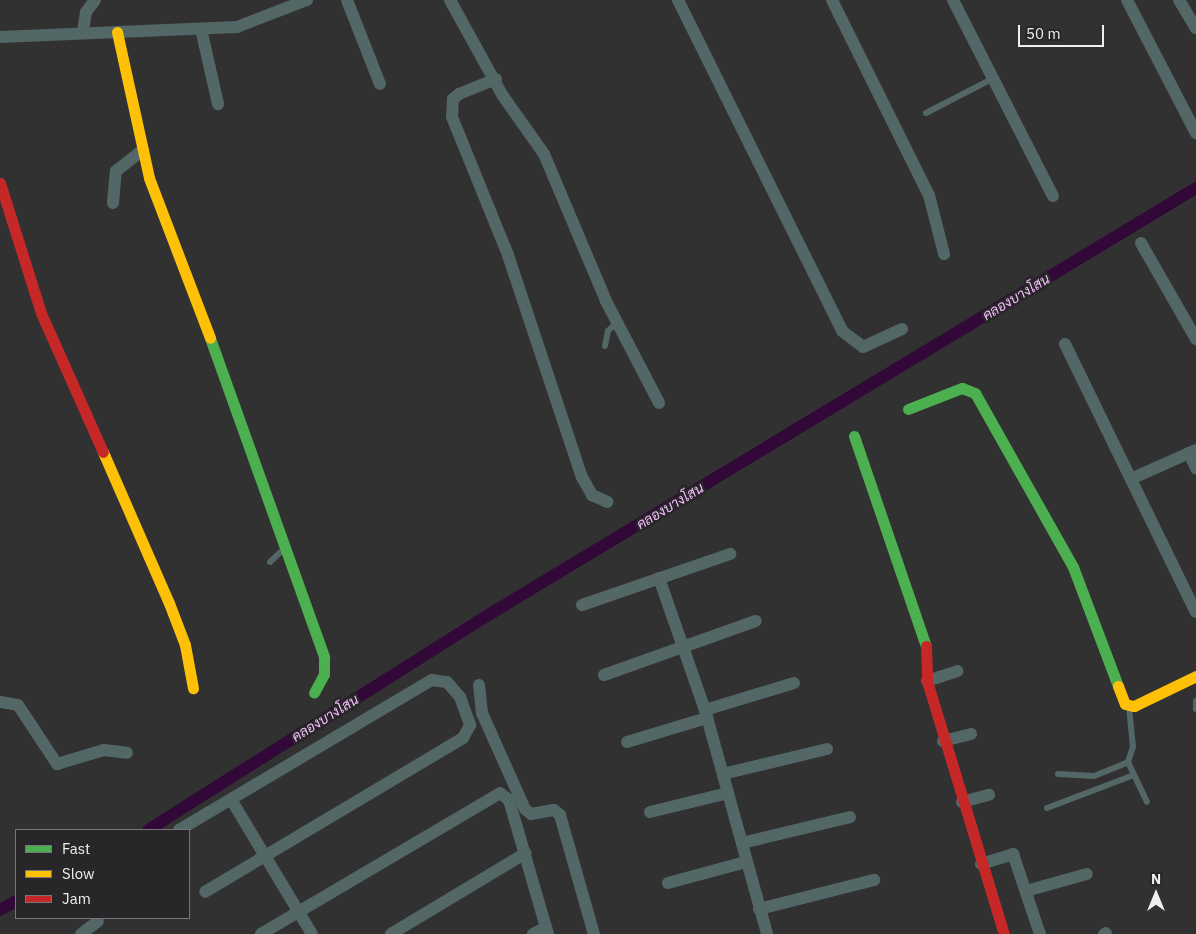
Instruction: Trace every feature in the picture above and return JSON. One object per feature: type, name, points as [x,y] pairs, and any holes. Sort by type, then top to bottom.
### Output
[{"type":"street","points":[[83,32],[86,12],[95,0]]},
{"type":"street","points":[[0,37],[83,32],[201,29],[252,23],[307,0]]},
{"type":"street","points":[[346,0],[380,84]]},
{"type":"street","points":[[450,0],[496,79],[544,154],[617,322],[659,403]]},
{"type":"street","points":[[678,0],[842,331],[864,347],[902,328]]},
{"type":"street","points":[[832,0],[929,195],[944,254]]},
{"type":"street","points":[[953,0],[1053,196]]},
{"type":"street","points":[[1127,0],[1196,133]]},
{"type":"street","points":[[1179,0],[1196,28]]},
{"type":"street","points":[[201,29],[218,104]]},
{"type":"street","points":[[117,32],[152,188],[287,547],[324,657],[324,674],[314,693]]},
{"type":"street","points":[[496,79],[459,94],[453,100],[452,117],[508,255],[582,477],[592,495],[608,502]]},
{"type":"street","points":[[113,203],[116,171],[143,150]]},
{"type":"street","points":[[0,183],[41,313],[169,603],[185,645],[193,688]]},
{"type":"street","points":[[1141,243],[1195,342]]},
{"type":"street","points":[[1065,344],[1133,478],[1196,612]]},
{"type":"street","points":[[908,409],[962,388],[975,393],[1072,567],[1121,700],[1129,706],[1196,676]]},
{"type":"street","points":[[854,436],[926,644],[927,680],[943,741],[1004,934]]},
{"type":"street","points":[[1133,478],[1192,451],[1196,468]]},
{"type":"street","points":[[582,605],[730,554]]},
{"type":"street","points":[[659,578],[706,714],[759,909],[762,933]]},
{"type":"street","points":[[604,675],[756,621]]},
{"type":"street","points":[[927,680],[957,671]]},
{"type":"street","points":[[181,829],[232,801],[432,680],[447,682],[460,697],[470,725],[463,738],[205,892]]},
{"type":"street","points":[[627,742],[794,683]]},
{"type":"street","points":[[479,684],[482,713],[525,810],[531,814],[554,810],[560,815],[594,934]]},
{"type":"street","points":[[0,702],[18,705],[57,764],[104,750],[127,753]]},
{"type":"street","points":[[943,741],[971,734]]},
{"type":"street","points":[[723,774],[827,749]]},
{"type":"street","points":[[650,812],[728,793]]},
{"type":"street","points":[[260,934],[495,794],[509,800],[547,930],[533,934]]},
{"type":"street","points":[[962,802],[989,795]]},
{"type":"street","points":[[232,801],[312,934]]},
{"type":"street","points":[[742,843],[850,817]]},
{"type":"street","points":[[391,934],[526,853]]},
{"type":"street","points":[[982,864],[1013,854],[1040,934]]},
{"type":"street","points":[[668,883],[746,862]]},
{"type":"street","points":[[1026,891],[1087,874]]},
{"type":"street","points":[[759,909],[874,880]]},
{"type":"street","points":[[81,934],[98,920]]},
{"type":"lane","points":[[926,113],[992,79]]},
{"type":"lane","points":[[605,346],[608,331],[617,322]]},
{"type":"lane","points":[[270,562],[287,547]]},
{"type":"lane","points":[[1196,701],[1196,709]]},
{"type":"lane","points":[[1129,706],[1133,746],[1128,762],[1147,802]]},
{"type":"lane","points":[[1058,774],[1094,776],[1128,762]]},
{"type":"lane","points":[[1047,808],[1134,775]]},
{"type":"waterway","name":"คลองบางโสน","points":[[150,829],[475,623],[1196,188]]},
{"type":"waterway","name":"คลองบางโสน","points":[[0,910],[15,902]]},
{"type":"traffic: fast","points":[[210,338],[324,657],[324,674],[314,693]]},
{"type":"traffic: fast","points":[[908,409],[962,388],[975,393],[1073,567],[1118,686]]},
{"type":"traffic: fast","points":[[854,436],[926,646]]},
{"type":"traffic: slow","points":[[117,32],[149,178],[210,338]]},
{"type":"traffic: slow","points":[[103,452],[169,603],[185,645],[193,688]]},
{"type":"traffic: slow","points":[[1118,686],[1125,704],[1134,706],[1196,676]]},
{"type":"traffic: jam","points":[[0,183],[41,313],[103,452]]},
{"type":"traffic: jam","points":[[926,646],[927,681],[1004,934]]}]
